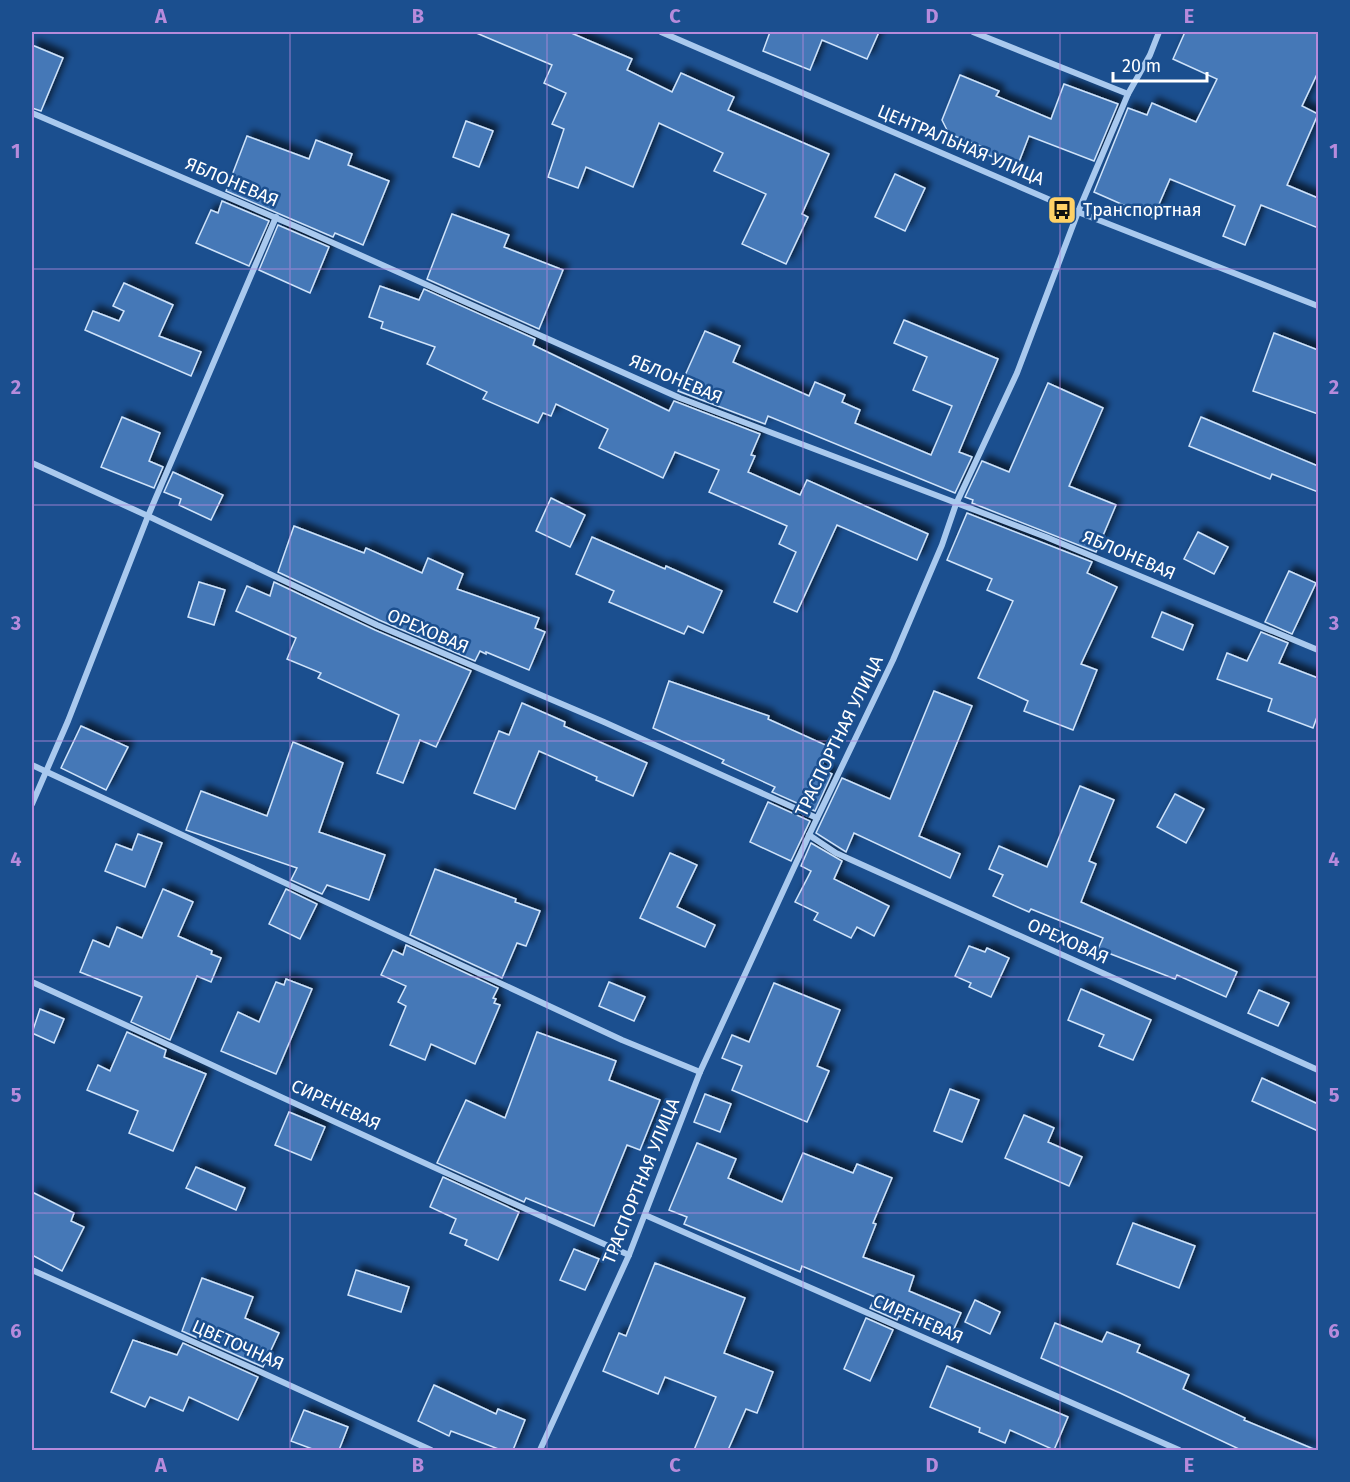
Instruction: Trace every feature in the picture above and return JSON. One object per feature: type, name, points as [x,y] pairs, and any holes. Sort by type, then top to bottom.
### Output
[{"type":"street","name":"ЦЕНТРАЛЬНАЯ УЛИЦА","points":[[661,32],[1078,212],[1318,306]]},
{"type":"street","points":[[973,32],[1128,94]]},
{"type":"street","name":"ТРАСПОРТНАЯ УЛИЦА","points":[[540,1450],[629,1255],[700,1072],[892,660],[942,545],[956,504],[1017,373],[1078,212],[1128,94],[1150,55],[1159,32]]},
{"type":"street","name":"ЯБЛОНЕВАЯ","points":[[32,113],[276,217],[680,398],[1046,537],[1318,650]]},
{"type":"street","points":[[32,804],[68,721],[148,516],[276,217]]},
{"type":"street","name":"ОРЕХОВАЯ","points":[[32,463],[377,626],[614,727],[817,818]]},
{"type":"street","points":[[32,765],[622,1040],[700,1072]]},
{"type":"street","name":"ОРЕХОВАЯ","points":[[809,835],[836,853],[1318,1070]]},
{"type":"street","name":"СИРЕНЕВАЯ","points":[[32,982],[469,1185],[629,1255]]},
{"type":"street","name":"СИРЕНЕВАЯ","points":[[645,1215],[1179,1450]]},
{"type":"street","name":"ЦВЕТОЧНАЯ","points":[[32,1270],[431,1450]]},
{"type":"building","points":[[474,32],[569,32],[632,59],[627,70],[672,92],[681,73],[734,97],[728,110],[829,154],[802,214],[808,217],[786,264],[742,244],[766,194],[714,171],[723,153],[659,123],[633,187],[586,167],[578,188],[548,177],[564,129],[552,124],[566,93],[544,83],[552,65]]},
{"type":"building","points":[[770,32],[879,32],[867,59],[822,40],[810,70],[763,51]]},
{"type":"building","points":[[1185,32],[1318,32],[1318,72],[1302,106],[1318,114],[1287,185],[1318,198],[1318,228],[1261,205],[1245,245],[1223,236],[1235,206],[1170,179],[1153,218],[1094,192],[1128,108],[1147,115],[1152,103],[1196,122],[1217,79],[1173,59]]},
{"type":"building","points":[[32,45],[63,58],[41,111],[32,108]]},
{"type":"building","points":[[960,75],[999,91],[996,96],[1051,119],[1064,84],[1118,104],[1094,161],[1029,136],[1017,167],[981,152],[983,147],[949,134],[942,120]]},
{"type":"building","points":[[466,121],[493,131],[479,167],[453,157]]},
{"type":"building","points":[[247,136],[309,159],[316,140],[352,154],[348,165],[389,181],[363,245],[335,233],[333,237],[226,191]]},
{"type":"building","points":[[895,174],[925,188],[905,231],[875,217]]},
{"type":"building","points":[[222,201],[269,221],[249,266],[196,243],[211,210],[218,213]]},
{"type":"building","points":[[452,214],[509,235],[504,247],[563,270],[539,329],[427,279]]},
{"type":"building","points":[[278,225],[329,247],[310,293],[259,270]]},
{"type":"building","points":[[124,283],[173,305],[159,336],[201,352],[191,376],[85,330],[93,311],[119,321],[124,311],[113,306]]},
{"type":"building","points":[[380,286],[419,300],[424,289],[535,339],[533,345],[669,411],[674,401],[760,434],[751,455],[755,456],[748,472],[800,495],[807,480],[928,534],[917,560],[837,525],[797,612],[774,602],[796,552],[779,544],[787,526],[709,492],[719,470],[675,452],[663,478],[599,448],[608,429],[556,404],[551,416],[543,413],[538,423],[483,399],[487,392],[427,364],[435,347],[381,328],[383,322],[369,317]]},
{"type":"building","points":[[904,320],[998,359],[959,452],[972,457],[955,493],[768,416],[765,424],[678,391],[705,331],[740,346],[733,362],[809,396],[815,382],[845,395],[842,402],[860,410],[855,423],[931,455],[952,406],[913,390],[927,357],[894,343]]},
{"type":"building","points":[[1274,333],[1318,350],[1318,414],[1253,391]]},
{"type":"building","points":[[1048,383],[1103,408],[1069,486],[1116,505],[1096,552],[972,503],[973,500],[965,497],[982,461],[1009,472]]},
{"type":"building","points":[[122,417],[160,433],[149,461],[163,467],[154,488],[101,467]]},
{"type":"building","points":[[1201,417],[1318,466],[1318,492],[1272,474],[1270,479],[1189,446]]},
{"type":"building","points":[[173,472],[223,495],[211,520],[179,505],[181,499],[164,492]]},
{"type":"building","points":[[551,498],[585,515],[570,547],[536,531]]},
{"type":"building","points":[[967,513],[1092,562],[1087,573],[1117,587],[1081,664],[1097,670],[1073,730],[1024,711],[1028,701],[978,678],[1013,601],[987,590],[992,579],[947,560]]},
{"type":"building","points":[[294,526],[364,553],[366,548],[422,573],[428,558],[463,574],[457,589],[539,618],[535,628],[545,632],[529,670],[480,651],[475,661],[379,620],[278,572]]},
{"type":"building","points":[[1198,532],[1228,547],[1214,574],[1184,559]]},
{"type":"building","points":[[592,537],[722,591],[703,633],[688,626],[684,634],[609,602],[614,591],[576,574]]},
{"type":"building","points":[[1289,571],[1316,583],[1292,634],[1265,622]]},
{"type":"building","points":[[199,582],[225,590],[214,625],[188,617]]},
{"type":"building","points":[[274,582],[375,630],[471,671],[436,747],[420,740],[403,783],[377,773],[399,715],[318,678],[321,673],[287,659],[296,638],[236,611],[247,586],[270,596]]},
{"type":"building","points":[[1162,612],[1193,625],[1183,650],[1152,637]]},
{"type":"building","points":[[1261,632],[1288,643],[1279,663],[1318,678],[1318,714],[1313,728],[1268,711],[1272,699],[1217,679],[1227,653],[1247,661]]},
{"type":"building","points":[[669,681],[769,716],[768,719],[830,747],[820,769],[832,774],[815,811],[772,792],[775,787],[722,763],[724,760],[653,728]]},
{"type":"building","points":[[934,691],[972,706],[919,836],[960,854],[950,878],[854,833],[846,852],[816,833],[842,778],[890,799]]},
{"type":"building","points":[[522,703],[565,722],[564,726],[647,763],[633,796],[539,751],[515,809],[474,793],[499,731],[509,735]]},
{"type":"building","points":[[81,726],[128,747],[106,790],[61,768]]},
{"type":"building","points":[[293,742],[343,763],[319,832],[385,855],[369,900],[327,885],[322,894],[291,880],[297,868],[186,830],[201,791],[267,816]]},
{"type":"building","points":[[1080,786],[1114,800],[1089,861],[1096,864],[1081,902],[1237,972],[1226,997],[1177,975],[1175,979],[1098,949],[1103,938],[1031,909],[1029,912],[993,896],[1003,875],[989,869],[999,846],[1047,867]]},
{"type":"building","points":[[1175,794],[1204,809],[1186,843],[1157,827]]},
{"type":"building","points":[[768,802],[810,821],[791,861],[750,842]]},
{"type":"building","points":[[138,834],[162,843],[145,887],[105,871],[116,844],[132,850]]},
{"type":"building","points":[[811,843],[842,861],[834,879],[889,906],[874,936],[857,927],[851,938],[814,920],[818,913],[795,902],[811,871],[801,866]]},
{"type":"building","points":[[670,853],[697,865],[677,907],[715,925],[705,947],[640,918]]},
{"type":"building","points":[[435,869],[516,899],[515,902],[540,911],[526,946],[517,943],[502,978],[410,935]]},
{"type":"building","points":[[163,889],[193,902],[178,936],[212,951],[211,954],[221,958],[211,982],[197,976],[170,1040],[131,1022],[142,997],[80,972],[93,940],[109,947],[117,927],[142,938]]},
{"type":"building","points":[[286,889],[317,904],[300,939],[269,924]]},
{"type":"building","points":[[406,945],[498,988],[493,998],[496,999],[494,1003],[500,1005],[475,1064],[431,1044],[425,1060],[390,1045],[406,1006],[398,1002],[406,986],[381,975],[393,950],[403,955]]},
{"type":"building","points":[[969,946],[985,952],[987,948],[1009,958],[991,997],[969,987],[971,983],[955,976]]},
{"type":"building","points":[[286,979],[312,989],[276,1074],[221,1051],[238,1012],[259,1022],[276,982],[284,985]]},
{"type":"building","points":[[609,982],[645,997],[634,1021],[599,1006]]},
{"type":"building","points":[[774,983],[840,1010],[817,1066],[829,1071],[807,1122],[732,1090],[742,1066],[722,1058],[732,1035],[749,1042]]},
{"type":"building","points":[[1081,989],[1151,1020],[1133,1060],[1099,1046],[1104,1035],[1068,1020]]},
{"type":"building","points":[[1259,990],[1289,1003],[1278,1026],[1248,1013]]},
{"type":"building","points":[[40,1009],[64,1019],[54,1043],[32,1033]]},
{"type":"building","points":[[127,1032],[166,1050],[164,1057],[206,1074],[173,1151],[129,1133],[138,1111],[87,1090],[98,1065],[110,1071]]},
{"type":"building","points":[[537,1032],[616,1061],[609,1080],[660,1100],[640,1150],[627,1145],[594,1226],[526,1198],[524,1202],[437,1163],[466,1100],[505,1118]]},
{"type":"building","points":[[1262,1078],[1318,1104],[1318,1131],[1252,1101]]},
{"type":"building","points":[[950,1089],[979,1100],[962,1142],[934,1131]]},
{"type":"building","points":[[705,1094],[731,1104],[720,1132],[694,1122]]},
{"type":"building","points":[[289,1112],[325,1127],[311,1160],[275,1145]]},
{"type":"building","points":[[1024,1115],[1054,1128],[1048,1142],[1082,1157],[1069,1186],[1005,1158]]},
{"type":"building","points":[[697,1143],[736,1159],[728,1178],[782,1202],[803,1153],[853,1173],[857,1164],[892,1178],[873,1223],[876,1224],[863,1257],[914,1276],[909,1291],[961,1313],[950,1338],[899,1316],[897,1320],[870,1308],[875,1297],[802,1266],[800,1272],[684,1224],[687,1217],[669,1210]]},
{"type":"building","points":[[196,1167],[245,1188],[236,1210],[186,1188]]},
{"type":"building","points":[[443,1177],[519,1212],[498,1260],[465,1245],[467,1240],[450,1233],[456,1219],[430,1207]]},
{"type":"building","points":[[32,1192],[74,1213],[71,1221],[84,1227],[62,1271],[32,1255]]},
{"type":"building","points":[[1133,1223],[1195,1246],[1179,1288],[1117,1264]]},
{"type":"building","points":[[574,1249],[599,1259],[585,1290],[560,1280]]},
{"type":"building","points":[[655,1263],[745,1298],[724,1353],[773,1372],[757,1413],[746,1409],[728,1450],[694,1450],[716,1397],[665,1377],[658,1394],[603,1371],[619,1333],[626,1336]]},
{"type":"building","points":[[356,1270],[409,1287],[401,1312],[348,1295]]},
{"type":"building","points":[[202,1278],[253,1297],[245,1318],[279,1333],[263,1367],[182,1331]]},
{"type":"building","points":[[975,1300],[1000,1312],[990,1334],[965,1322]]},
{"type":"building","points":[[866,1318],[893,1330],[870,1381],[844,1369]]},
{"type":"building","points":[[1055,1323],[1102,1342],[1107,1332],[1140,1345],[1137,1352],[1189,1375],[1183,1389],[1245,1418],[1244,1420],[1316,1450],[1241,1450],[1041,1358]]},
{"type":"building","points":[[133,1340],[177,1355],[183,1343],[258,1377],[238,1420],[189,1397],[183,1411],[150,1397],[145,1407],[111,1392]]},
{"type":"building","points":[[947,1366],[1068,1417],[1054,1450],[1010,1430],[1005,1443],[979,1432],[980,1428],[930,1407]]},
{"type":"building","points":[[434,1385],[496,1414],[498,1409],[525,1420],[513,1450],[501,1450],[451,1431],[449,1436],[418,1421]]},
{"type":"building","points":[[304,1410],[348,1427],[339,1450],[315,1450],[291,1441]]},
{"type":"place","name":"Транспортная","points":[[1062,210]]}]
